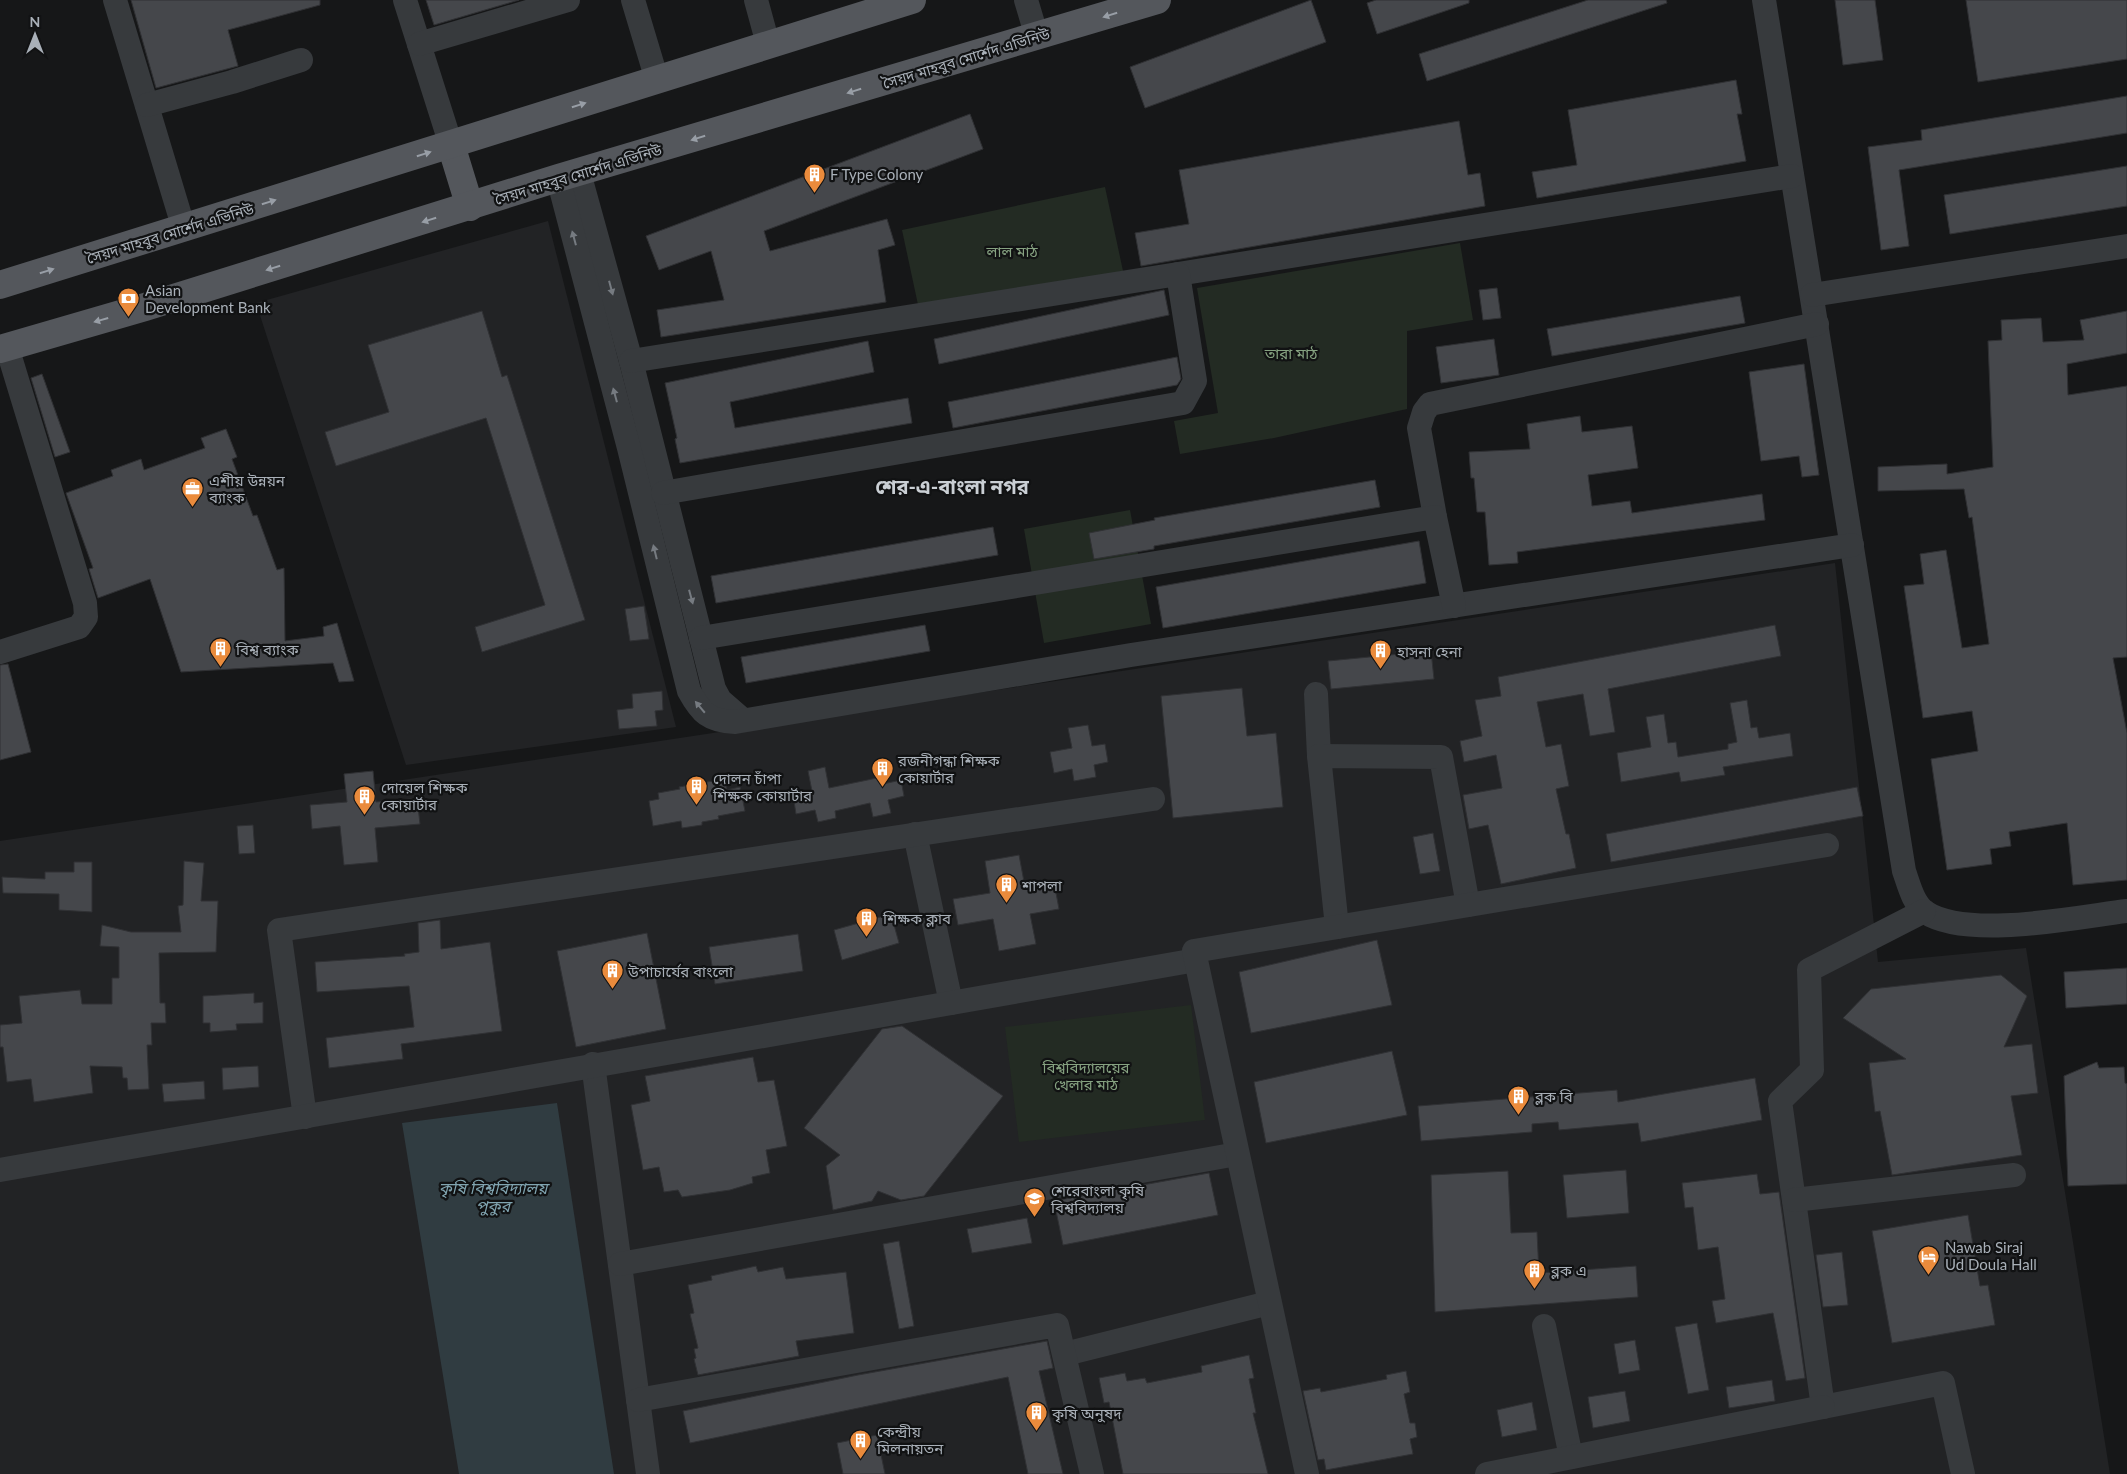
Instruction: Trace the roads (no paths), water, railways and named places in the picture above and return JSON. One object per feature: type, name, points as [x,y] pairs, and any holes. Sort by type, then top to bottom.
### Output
[{"type":"main road","name":"সৈয়দ মাহবুব মোর্শেদ এভিনিউ","points":[[0,285],[912,0]]},
{"type":"main road","name":"সৈয়দ মাহবুব মোর্শেদ এভিনিউ","points":[[3,348],[154,305],[569,176],[1157,0]]},
{"type":"main road","points":[[451,145],[470,207]]},
{"type":"street","points":[[116,0],[184,229]]},
{"type":"street","points":[[405,0],[451,145]]},
{"type":"street","points":[[419,44],[568,0]]},
{"type":"street","points":[[633,0],[657,80]]},
{"type":"street","points":[[756,0],[768,44]]},
{"type":"street","points":[[1026,0],[1037,37]]},
{"type":"street","points":[[1764,0],[1904,872],[1912,894],[1924,911],[1943,918],[1999,926],[2127,911]]},
{"type":"street","points":[[147,105],[232,82],[301,60]]},
{"type":"street","points":[[569,176],[631,361],[640,445],[664,493],[714,689],[720,700],[743,720]]},
{"type":"street","points":[[569,176],[640,445],[689,691],[702,712],[719,721],[743,720],[1131,655],[1852,545]]},
{"type":"street","points":[[631,361],[1792,176]]},
{"type":"street","points":[[1812,295],[2127,246]]},
{"type":"street","points":[[664,493],[1184,403],[1195,381],[1178,274]]},
{"type":"street","points":[[1454,606],[1435,517],[1420,428],[1424,412],[1430,404],[1817,324]]},
{"type":"street","points":[[0,652],[79,628],[86,617],[85,603],[3,348]]},
{"type":"street","points":[[701,638],[1435,517]]},
{"type":"street","points":[[1316,694],[1318,756],[1337,927]]},
{"type":"street","points":[[1318,756],[1442,757],[1468,905]]},
{"type":"street","points":[[305,1118],[279,930],[1152,799]]},
{"type":"street","points":[[915,834],[951,1003]]},
{"type":"street","points":[[1307,1474],[1194,951],[1827,844]]},
{"type":"street","points":[[1823,1407],[1780,1101],[1812,1070],[1809,970],[1924,911]]},
{"type":"street","points":[[0,1170],[305,1118],[593,1064],[1196,960]]},
{"type":"street","points":[[593,1064],[648,1474]]},
{"type":"street","points":[[620,1264],[1237,1154]]},
{"type":"street","points":[[1794,1200],[2014,1175]]},
{"type":"street","points":[[1064,1354],[1269,1303]]},
{"type":"street","points":[[638,1400],[1056,1325],[1092,1474]]},
{"type":"street","points":[[1544,1326],[1571,1457]]},
{"type":"street","points":[[1487,1474],[1943,1383],[1963,1474]]},
{"type":"water","name":"কৃষি বিশ্ববিদ্যালয় পুকুর","points":[[557,1103],[614,1474],[459,1474],[402,1123]]},
{"type":"place","name":"F Type Colony","points":[[814,193]]},
{"type":"place","name":"Asian Development Bank","points":[[129,318]]},
{"type":"place","name":"এশীয় উন্নয়ন ব্যাংক","points":[[193,508]]},
{"type":"place","name":"বিশ্ব ব্যাংক","points":[[220,668]]},
{"type":"place","name":"হাসনা হেনা","points":[[1381,670]]},
{"type":"place","name":"রজনীগন্ধা শিক্ষক কোয়ার্টার","points":[[882,788]]},
{"type":"place","name":"দোলন চাঁপা শিক্ষক কোয়ার্টার","points":[[697,806]]},
{"type":"place","name":"দোয়েল শিক্ষক কোয়ার্টার","points":[[365,815]]},
{"type":"place","name":"শাপলা","points":[[1006,904]]},
{"type":"place","name":"শিক্ষক ক্লাব","points":[[867,937]]},
{"type":"place","name":"উপাচার্যের বাংলো","points":[[612,990]]},
{"type":"place","name":"ব্লক বি","points":[[1519,1115]]},
{"type":"place","name":"শেরেবাংলা কৃষি বিশ্ববিদ্যালয়","points":[[1035,1218]]},
{"type":"place","name":"Nawab Siraj Ud Doula Hall","points":[[1929,1275]]},
{"type":"place","name":"ব্লক এ","points":[[1535,1289]]},
{"type":"place","name":"কৃষি অনুষদ","points":[[1036,1432]]},
{"type":"place","name":"কেন্দ্রীয় মিলনায়তন","points":[[861,1459]]},
{"type":"district","name":"শের-এ-বাংলা নগর","points":[[952,486]]},
{"type":"park label","name":"লাল মাঠ","points":[[1012,251]]},
{"type":"park label","name":"তারা মাঠ","points":[[1291,353]]},
{"type":"park label","name":"বিশ্ববিদ্যালয়ের খেলার মাঠ","points":[[1086,1076]]}]
